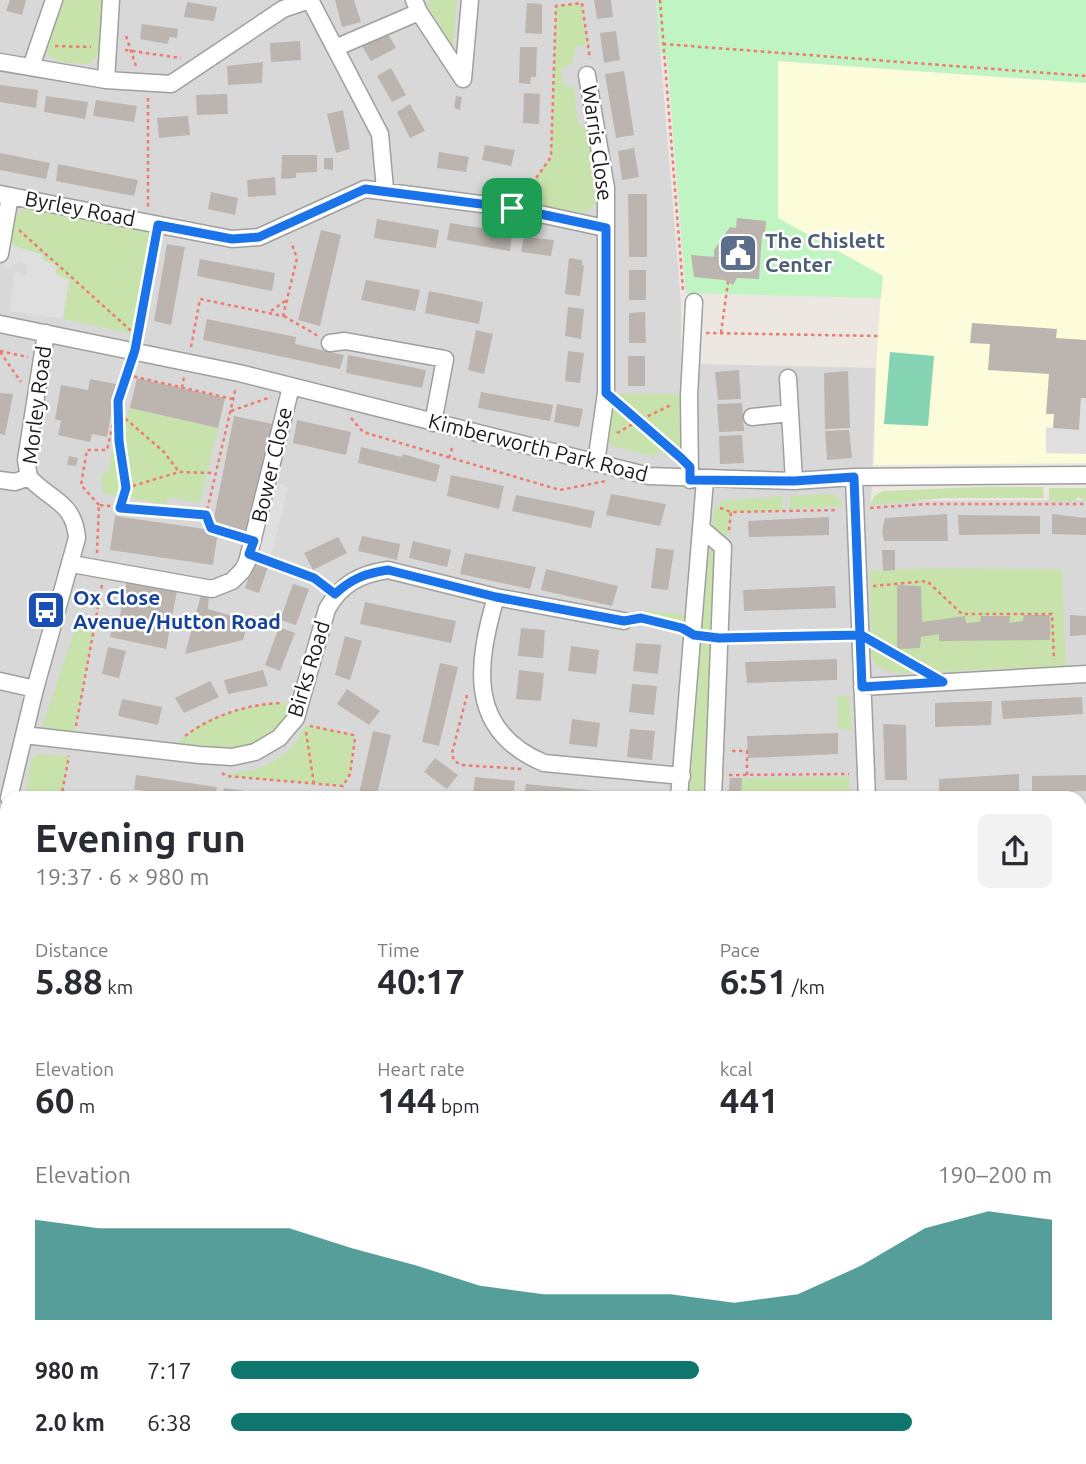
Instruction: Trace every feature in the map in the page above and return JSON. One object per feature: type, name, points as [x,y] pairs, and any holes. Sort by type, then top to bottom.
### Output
[{"type":"street","points":[[31,67],[54,0]]},
{"type":"street","points":[[106,80],[111,0]]},
{"type":"street","points":[[0,62],[106,80],[171,84],[283,9],[310,0],[380,134],[386,189]]},
{"type":"street","points":[[335,48],[416,6],[463,79],[470,0]]},
{"type":"street","name":"Warris Close","points":[[587,75],[602,152],[606,228],[606,393],[596,463]]},
{"type":"street","name":"Byrley Road","points":[[5,195],[232,239],[259,237],[365,189],[386,189],[512,208],[606,228]]},
{"type":"street","points":[[0,254],[6,219],[5,195]]},
{"type":"street","points":[[680,791],[702,529],[689,396],[694,302]]},
{"type":"street","name":"Kimberworth Park Road","points":[[0,324],[46,333],[137,342],[188,362],[636,473],[794,481],[854,477],[1086,475]]},
{"type":"street","name":"Morley Road","points":[[29,477],[26,460],[46,333]]},
{"type":"street","points":[[330,343],[345,341],[445,359],[433,423]]},
{"type":"street","points":[[788,378],[794,481]]},
{"type":"street","name":"Bower Close","points":[[72,564],[101,567],[212,589],[222,586],[242,572],[252,548],[291,387]]},
{"type":"street","points":[[752,417],[790,413]]},
{"type":"street","points":[[0,480],[15,482],[29,477],[40,490],[61,501],[75,519],[77,538],[72,564],[35,689],[11,791]]},
{"type":"street","points":[[854,477],[867,791]]},
{"type":"street","points":[[702,529],[723,547],[713,791]]},
{"type":"street","name":"Birks Road","points":[[24,735],[200,755],[232,757],[255,752],[289,730],[300,703],[327,609],[335,594],[348,582],[370,572],[388,570],[496,597],[624,621]]},
{"type":"street","points":[[496,597],[480,679],[488,711],[504,739],[526,755],[544,762],[682,776]]},
{"type":"street","points":[[862,687],[1086,674]]},
{"type":"street","points":[[0,681],[35,689]]},
{"type":"path","points":[[660,0],[684,294],[694,302]]},
{"type":"path","points":[[512,208],[532,186],[551,157],[556,6],[582,3],[592,72],[587,75]]},
{"type":"path","points":[[122,25],[145,84],[153,223],[137,342],[118,401],[107,450],[87,450],[81,485],[99,505],[206,515]]},
{"type":"path","points":[[663,44],[1086,75]]},
{"type":"path","points":[[6,219],[137,342]]},
{"type":"path","points":[[283,316],[297,258],[285,225]]},
{"type":"path","points":[[721,333],[728,282]]},
{"type":"path","points":[[267,312],[287,298]]},
{"type":"path","points":[[188,362],[200,299],[283,316],[330,343]]},
{"type":"path","points":[[692,333],[878,336]]},
{"type":"path","points":[[0,351],[42,360]]},
{"type":"path","points":[[0,351],[35,402]]},
{"type":"path","points":[[239,373],[206,515],[211,528],[314,578],[335,594]]},
{"type":"path","points":[[127,375],[233,399]]},
{"type":"path","points":[[231,411],[291,387]]},
{"type":"path","points":[[606,393],[640,420],[695,476]]},
{"type":"path","points":[[599,442],[689,396]]},
{"type":"path","points":[[336,399],[363,432],[560,490],[591,486],[636,473]]},
{"type":"path","points":[[118,401],[119,441],[126,488],[120,508]]},
{"type":"path","points":[[120,415],[164,452],[179,472]]},
{"type":"path","points":[[126,488],[179,472],[216,473]]},
{"type":"path","points":[[731,513],[928,504],[1086,504]]},
{"type":"path","points":[[62,791],[101,567],[99,505]]},
{"type":"path","points":[[859,587],[926,581],[962,614],[1052,614],[1054,676]]},
{"type":"path","points":[[624,621],[641,618],[682,628],[694,635]]},
{"type":"path","points":[[719,638],[861,635],[943,682]]},
{"type":"path","points":[[480,679],[469,688],[452,753],[454,761],[462,765],[529,770],[544,762]]},
{"type":"path","points":[[174,752],[183,738],[213,718],[273,703],[300,703]]},
{"type":"path","points":[[200,755],[226,776],[314,784],[343,786],[349,781],[355,739],[353,735],[305,725],[314,784]]},
{"type":"path","points":[[730,751],[747,751],[747,775]]},
{"type":"path","points":[[731,775],[866,773]]},
{"type":"shaded area","points":[[0,0],[656,0],[681,303],[681,368],[695,364],[876,368],[871,501],[1086,500],[1086,791],[0,791]]},
{"type":"shaded area","points":[[778,61],[1086,83],[1086,463],[874,465],[876,368],[882,276],[777,218]]},
{"type":"shaded area","points":[[11,236],[13,246],[41,254],[44,261],[57,265],[56,274],[69,280],[63,319],[9,311],[15,272],[26,274],[27,271],[26,264],[19,262],[4,270]]},
{"type":"shaded area","points":[[1081,398],[1086,398],[1086,454],[1046,453],[1046,427],[1079,430]]},
{"type":"shaded area","points":[[269,478],[288,488],[270,561],[249,554]]},
{"type":"green space","points":[[60,0],[104,0],[101,52],[89,64],[57,60],[48,54],[45,48]]},
{"type":"green space","points":[[430,0],[457,0],[453,47],[428,6]]},
{"type":"green space","points":[[656,0],[1086,0],[1086,83],[778,61],[778,218],[883,276],[881,298],[686,293],[667,55],[660,54]]},
{"type":"green space","points":[[582,3],[588,44],[576,47],[572,63],[561,69],[565,87],[574,86],[578,124],[589,130],[598,202],[585,213],[517,202],[551,157],[556,6]]},
{"type":"green space","points":[[29,207],[152,230],[160,236],[142,336],[63,319],[69,280],[55,274],[41,254],[13,246],[12,234],[16,217]]},
{"type":"green space","points":[[890,352],[934,356],[928,426],[884,424]]},
{"type":"green space","points":[[614,394],[681,394],[681,458],[663,457],[664,453],[657,451],[655,456],[612,446],[607,438]]},
{"type":"green space","points":[[130,408],[218,428],[200,503],[168,497],[167,505],[103,493],[101,476],[108,471],[120,414],[128,414]]},
{"type":"green space","points":[[1043,487],[1044,498],[943,498],[870,505],[874,496],[883,491]]},
{"type":"green space","points":[[1049,488],[1086,488],[1086,501],[1078,497],[1074,501],[1049,501]]},
{"type":"green space","points":[[833,494],[844,506],[790,509],[790,496]]},
{"type":"green space","points":[[782,496],[783,511],[731,513],[726,541],[712,530],[714,510],[722,501]]},
{"type":"green space","points":[[709,547],[714,550],[715,556],[704,791],[688,791]]},
{"type":"green space","points":[[933,568],[1062,569],[1066,666],[912,673],[889,672],[880,667],[872,658],[870,571]]},
{"type":"green space","points":[[645,610],[684,615],[683,629],[642,621]]},
{"type":"green space","points":[[79,617],[96,620],[73,740],[39,736]]},
{"type":"green space","points":[[849,696],[852,730],[838,729],[837,697]]},
{"type":"green space","points":[[273,703],[293,703],[277,732],[243,751],[176,746],[208,721]]},
{"type":"green space","points":[[305,725],[353,735],[355,739],[350,774],[343,786],[226,776],[261,767],[277,759],[297,741]]},
{"type":"green space","points":[[39,754],[69,756],[62,791],[26,791],[31,759]]},
{"type":"green space","points":[[849,777],[850,791],[741,791],[742,778]]},
{"type":"building","points":[[10,0],[26,0],[22,15],[6,11]]},
{"type":"building","points":[[335,0],[354,0],[361,22],[342,27]]},
{"type":"building","points":[[594,0],[611,0],[613,17],[597,19]]},
{"type":"building","points":[[187,2],[217,7],[214,21],[184,17]]},
{"type":"building","points":[[527,3],[542,4],[542,34],[525,33]]},
{"type":"building","points":[[142,24],[178,29],[177,38],[170,37],[167,44],[140,39]]},
{"type":"building","points":[[386,30],[396,48],[371,61],[360,43]]},
{"type":"building","points":[[616,31],[620,60],[604,63],[600,33]]},
{"type":"building","points":[[300,41],[301,60],[271,62],[270,43]]},
{"type":"building","points":[[520,47],[537,47],[536,77],[531,77],[530,84],[519,83]]},
{"type":"building","points":[[263,62],[262,83],[228,85],[227,66]]},
{"type":"building","points":[[391,68],[406,95],[392,102],[377,76]]},
{"type":"building","points":[[624,71],[634,135],[616,138],[605,74]]},
{"type":"building","points":[[0,85],[38,90],[36,108],[0,102]]},
{"type":"building","points":[[524,93],[540,94],[539,124],[523,123]]},
{"type":"building","points":[[227,94],[228,114],[197,115],[196,95]]},
{"type":"building","points":[[46,96],[88,102],[85,119],[44,112]]},
{"type":"building","points":[[456,96],[462,97],[460,110],[454,108]]},
{"type":"building","points":[[96,100],[137,106],[134,122],[93,116]]},
{"type":"building","points":[[410,104],[425,131],[410,138],[397,112]]},
{"type":"building","points":[[343,110],[350,149],[336,153],[327,114]]},
{"type":"building","points":[[188,116],[190,135],[159,138],[157,118]]},
{"type":"building","points":[[485,145],[515,150],[511,166],[482,160]]},
{"type":"building","points":[[634,148],[639,177],[622,180],[618,151]]},
{"type":"building","points":[[439,152],[469,157],[466,172],[437,168]]},
{"type":"building","points":[[0,153],[50,163],[46,179],[0,170]]},
{"type":"building","points":[[282,155],[317,155],[317,172],[296,173],[296,178],[281,179]]},
{"type":"building","points":[[324,158],[333,158],[333,170],[324,169]]},
{"type":"building","points":[[58,164],[138,180],[134,196],[56,181]]},
{"type":"building","points":[[275,177],[276,195],[248,197],[247,180]]},
{"type":"building","points":[[211,192],[238,198],[235,215],[208,209]]},
{"type":"building","points":[[628,194],[647,194],[647,257],[629,257]]},
{"type":"building","name":"The Chislett Center","points":[[737,218],[766,221],[765,234],[762,235],[759,279],[737,278],[733,285],[724,280],[694,277],[691,255],[714,257],[714,250],[730,227],[736,228]]},
{"type":"building","points":[[377,219],[439,230],[436,248],[374,238]]},
{"type":"building","points":[[450,223],[512,233],[510,251],[447,240]]},
{"type":"building","points":[[321,230],[341,235],[320,326],[298,320]]},
{"type":"building","points":[[524,237],[554,240],[551,256],[521,252]]},
{"type":"building","points":[[167,244],[185,247],[171,325],[154,321]]},
{"type":"building","points":[[569,258],[582,260],[584,266],[580,296],[565,294]]},
{"type":"building","points":[[200,259],[275,273],[272,291],[197,276]]},
{"type":"building","points":[[629,270],[646,270],[646,300],[629,300]]},
{"type":"building","points":[[366,280],[420,290],[415,311],[361,300]]},
{"type":"building","points":[[429,291],[483,302],[479,324],[425,313]]},
{"type":"building","points":[[568,307],[584,309],[581,339],[565,336]]},
{"type":"building","points":[[645,312],[646,343],[629,343],[629,313]]},
{"type":"building","points":[[207,319],[296,337],[295,344],[344,355],[340,369],[203,340]]},
{"type":"building","points":[[972,323],[1057,329],[1056,338],[1086,340],[1086,398],[1081,398],[1079,430],[1053,428],[1054,414],[1046,414],[1049,374],[988,370],[990,344],[970,343]]},
{"type":"building","points":[[476,330],[493,334],[484,374],[468,370]]},
{"type":"building","points":[[568,351],[584,353],[580,383],[565,381]]},
{"type":"building","points":[[348,355],[426,370],[422,388],[346,373]]},
{"type":"building","points":[[628,356],[645,356],[645,386],[628,386]]},
{"type":"building","points":[[739,370],[741,399],[718,400],[715,372]]},
{"type":"building","points":[[848,371],[850,428],[825,429],[824,373]]},
{"type":"building","points":[[137,378],[225,398],[218,428],[130,408]]},
{"type":"building","points":[[90,379],[116,384],[107,437],[92,434],[90,442],[58,435],[61,421],[55,419],[61,385],[88,390]]},
{"type":"building","points":[[481,392],[553,405],[550,421],[478,408]]},
{"type":"building","points":[[0,393],[13,394],[5,435],[0,434]]},
{"type":"building","points":[[742,403],[744,431],[719,432],[717,404]]},
{"type":"building","points":[[557,404],[583,409],[579,427],[554,422]]},
{"type":"building","points":[[234,416],[273,424],[247,536],[212,528]]},
{"type":"building","points":[[297,420],[351,432],[346,455],[293,443]]},
{"type":"building","points":[[849,430],[852,458],[827,460],[825,431]]},
{"type":"building","points":[[742,435],[744,463],[720,464],[719,436]]},
{"type":"building","points":[[361,447],[402,457],[403,454],[440,465],[436,482],[358,463]]},
{"type":"building","points":[[69,456],[78,458],[76,466],[67,465]]},
{"type":"building","points":[[451,475],[504,486],[499,509],[447,496]]},
{"type":"building","points":[[611,494],[666,504],[660,526],[606,515]]},
{"type":"building","points":[[516,495],[595,511],[591,528],[512,511]]},
{"type":"building","points":[[947,514],[948,541],[884,541],[882,532],[885,518]]},
{"type":"building","points":[[1052,514],[1086,518],[1086,535],[1052,534]]},
{"type":"building","points":[[958,515],[1040,516],[1040,534],[959,535]]},
{"type":"building","points":[[115,516],[218,531],[213,565],[110,550]]},
{"type":"building","points":[[829,517],[829,535],[749,537],[748,521]]},
{"type":"building","points":[[362,536],[400,544],[397,560],[358,551]]},
{"type":"building","points":[[338,537],[347,553],[313,570],[304,553]]},
{"type":"building","points":[[413,541],[451,550],[447,567],[409,558]]},
{"type":"building","points":[[656,548],[674,550],[668,590],[651,588]]},
{"type":"building","points":[[882,550],[895,550],[895,570],[883,571]]},
{"type":"building","points":[[465,553],[536,567],[530,589],[460,574]]},
{"type":"building","points":[[255,559],[269,564],[259,593],[245,588]]},
{"type":"building","points":[[546,569],[618,586],[612,606],[541,590]]},
{"type":"building","points":[[127,579],[177,591],[166,649],[110,637],[114,615],[120,616]]},
{"type":"building","points":[[293,584],[309,589],[296,625],[280,620]]},
{"type":"building","points":[[897,585],[921,586],[922,622],[965,616],[966,623],[980,622],[981,616],[1010,616],[1009,623],[1023,621],[1024,615],[1050,615],[1050,640],[939,641],[939,634],[921,637],[920,648],[897,649]]},
{"type":"building","points":[[835,586],[836,608],[744,611],[743,590]]},
{"type":"building","points":[[201,595],[209,595],[208,609],[236,617],[235,623],[247,626],[243,640],[185,654]]},
{"type":"building","points":[[365,602],[456,621],[451,643],[360,624]]},
{"type":"building","points":[[1070,615],[1086,616],[1086,635],[1070,636]]},
{"type":"building","points":[[279,627],[295,633],[280,671],[265,665]]},
{"type":"building","points":[[521,628],[545,630],[543,658],[518,656]]},
{"type":"building","points":[[345,636],[362,641],[350,680],[335,675]]},
{"type":"building","points":[[636,643],[661,645],[658,674],[633,671]]},
{"type":"building","points":[[571,646],[599,650],[596,674],[568,671]]},
{"type":"building","points":[[108,647],[126,651],[119,678],[102,674]]},
{"type":"building","points":[[837,659],[837,680],[747,683],[745,662]]},
{"type":"building","points":[[440,663],[458,667],[439,746],[422,742]]},
{"type":"building","points":[[263,670],[268,686],[228,694],[224,680]]},
{"type":"building","points":[[519,670],[544,673],[541,701],[516,699]]},
{"type":"building","points":[[210,681],[219,697],[184,713],[175,698]]},
{"type":"building","points":[[632,684],[657,686],[654,715],[629,712]]},
{"type":"building","points":[[347,689],[380,711],[369,725],[337,704]]},
{"type":"building","points":[[1082,697],[1083,714],[1003,719],[1001,701]]},
{"type":"building","points":[[122,699],[162,707],[158,725],[118,716]]},
{"type":"building","points":[[992,701],[991,725],[935,727],[935,703]]},
{"type":"building","points":[[572,719],[600,723],[597,747],[569,744]]},
{"type":"building","points":[[883,724],[906,725],[907,780],[885,780]]},
{"type":"building","points":[[630,729],[655,731],[652,760],[627,757]]},
{"type":"building","points":[[373,731],[391,735],[378,791],[360,791]]},
{"type":"building","points":[[838,733],[838,754],[748,758],[747,736]]},
{"type":"building","points":[[435,758],[458,775],[447,789],[424,772]]},
{"type":"building","points":[[1019,774],[1019,791],[939,791],[939,779]]},
{"type":"building","points":[[136,775],[217,787],[216,791],[134,789]]},
{"type":"building","points":[[1086,775],[1086,791],[1032,791],[1032,776]]},
{"type":"building","points":[[475,777],[515,781],[514,791],[473,791]]},
{"type":"building","points":[[730,778],[742,778],[741,791],[729,791]]},
{"type":"building","points":[[526,784],[597,791],[525,791]]},
{"type":"building","points":[[224,788],[244,791],[224,791]]},
{"type":"place","name":"The Chislett Center","points":[[738,253]]},
{"type":"place","name":"Ox Close Avenue/Hutton Road","points":[[46,610]]},
{"type":"route","points":[[512,208],[386,189],[365,189],[259,237],[232,239],[158,225],[135,350],[118,401],[119,441],[124,459],[126,488],[120,508],[206,515],[211,528],[254,541],[249,554],[314,578],[335,594],[348,582],[370,572],[388,570],[496,597],[624,621],[641,618],[682,628],[694,635],[724,638],[861,635],[943,682],[862,687],[861,635],[854,477],[794,481],[690,480],[690,467],[640,420],[606,393],[606,228],[512,208]]}]
